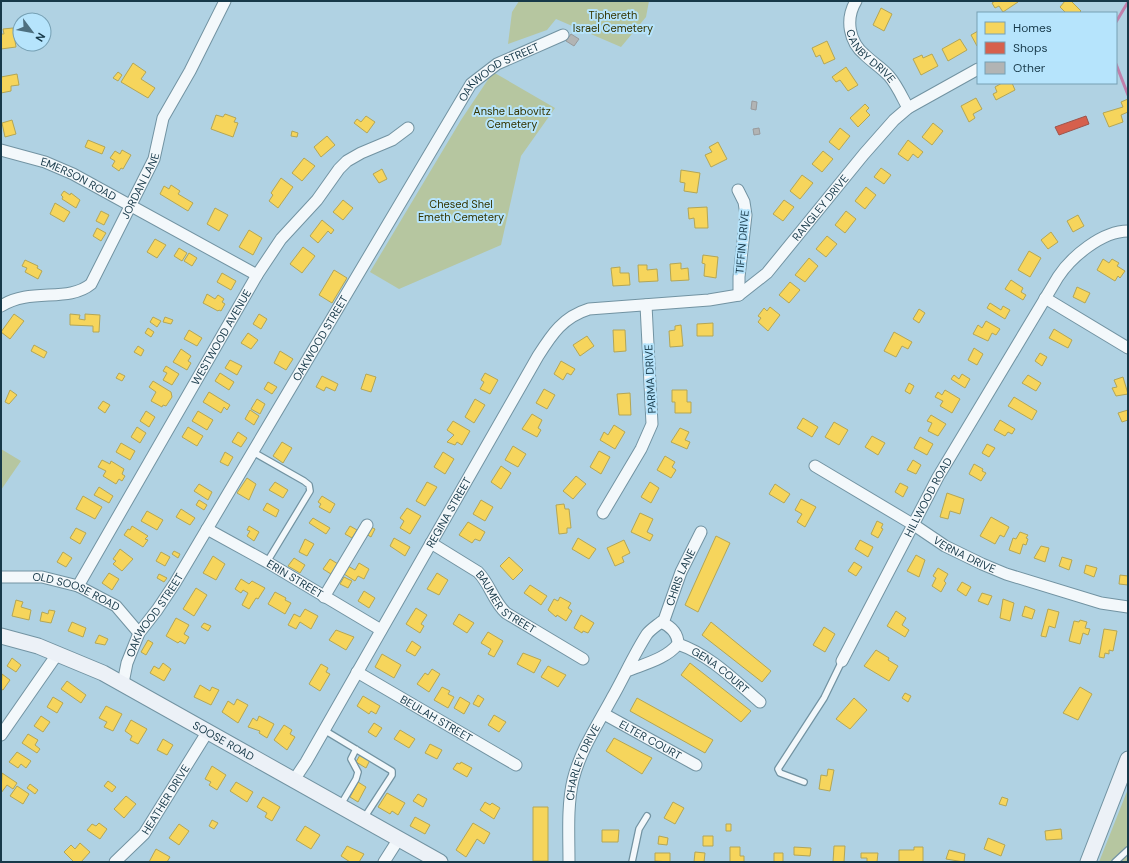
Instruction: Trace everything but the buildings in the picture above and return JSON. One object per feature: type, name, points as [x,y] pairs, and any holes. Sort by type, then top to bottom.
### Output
[{"type":"street","name":"JORDAN LANE","points":[[1,306],[32,295],[73,293],[85,288],[96,276],[154,159],[163,118],[190,71],[225,1]]},
{"type":"street","name":"CANBY DRIVE","points":[[856,1],[851,12],[850,21],[855,44],[864,55],[888,74],[908,108]]},
{"type":"street","name":"OAKWOOD STREET","points":[[123,683],[127,663],[139,633],[157,610],[207,529],[471,84],[497,64],[563,35]]},
{"type":"street","name":"RANGLEY DRIVE","points":[[739,295],[767,273],[864,154],[894,120],[908,108],[977,71]]},
{"type":"street","name":"WESTWOOD AVENUE","points":[[78,586],[281,239],[317,200],[339,169],[352,159],[392,140],[408,128]]},
{"type":"street","name":"EMERSON ROAD","points":[[1,150],[45,162],[73,174],[258,276]]},
{"type":"street","name":"TIFFIN DRIVE","points":[[738,190],[744,202],[746,215],[739,278],[739,295]]},
{"type":"street","name":"HILLWOOD ROAD","points":[[842,661],[938,477],[1063,269],[1080,253],[1107,236],[1128,231]]},
{"type":"street","points":[[646,305],[739,295]]},
{"type":"street","points":[[1045,298],[1128,348]]},
{"type":"street","name":"PARMA DRIVE","points":[[604,513],[641,449],[652,424],[646,305]]},
{"type":"street","name":"REGINA STREET","points":[[294,780],[538,356],[558,327],[578,313],[589,309],[646,305]]},
{"type":"street","name":"VERNA DRIVE","points":[[816,466],[914,525],[945,546],[994,570],[1101,603],[1128,607]]},
{"type":"street","points":[[324,597],[367,525]]},
{"type":"street","name":"ERIN STREET","points":[[207,529],[267,562],[381,630]]},
{"type":"street","name":"CHRIS LANE","points":[[663,623],[681,572],[701,532]]},
{"type":"street","name":"BAUMER STREET","points":[[431,543],[478,572],[484,578],[497,604],[506,613],[583,659]]},
{"type":"street","name":"OLD SOOSE ROAD","points":[[1,577],[42,577],[78,586],[116,606],[139,633]]},
{"type":"street","name":"CHARLEY DRIVE","points":[[569,862],[570,804],[573,781],[579,762],[648,633],[661,622],[663,623]]},
{"type":"street","points":[[627,671],[659,658],[674,649],[678,644],[674,632],[663,623]]},
{"type":"street","name":"SOOSE ROAD","points":[[1,636],[58,654],[123,683],[398,840],[440,862]]},
{"type":"street","name":"GENA COURT","points":[[678,644],[695,650],[708,658],[760,702]]},
{"type":"street","points":[[1,735],[58,654]]},
{"type":"street","name":"BEULAH STREET","points":[[357,672],[516,765]]},
{"type":"street","name":"ELTER COURT","points":[[604,714],[696,765]]},
{"type":"street","name":"HEATHER DRIVE","points":[[115,862],[144,834],[208,731]]},
{"type":"street","points":[[1088,862],[1128,759]]},
{"type":"street","points":[[384,862],[398,840]]},
{"type":"lane","points":[[253,452],[304,481],[310,488],[310,491],[267,562]]},
{"type":"lane","name":"HILLWOOD ROAD","points":[[804,782],[780,773],[778,769],[824,698],[842,661]]},
{"type":"lane","points":[[324,730],[392,771],[392,775],[363,820]]},
{"type":"lane","points":[[340,806],[356,779],[358,772],[352,759],[356,749]]},
{"type":"lane","points":[[632,862],[639,829],[647,816]]},
{"type":"lane","points":[[1115,862],[1128,850]]},
{"type":"green space","name":"Tiphereth Israel Cemetery","points":[[519,1],[649,1],[646,17],[621,47],[556,19],[547,30],[508,44],[512,12]]},
{"type":"green space","name":"Chesed Shel Emeth Cemetery","points":[[493,72],[555,108],[521,156],[501,245],[399,289],[370,272],[461,120]]},
{"type":"green space","points":[[1,449],[21,461],[1,490]]},
{"type":"green space","points":[[1128,789],[1128,862],[1099,862]]},
{"type":"waterway","points":[[1117,20],[1128,2]]},
{"type":"waterway","points":[[1117,67],[1128,95]]},
{"type":"park label","name":"Anshe Labovitz Cemetery","points":[[512,117]]}]
